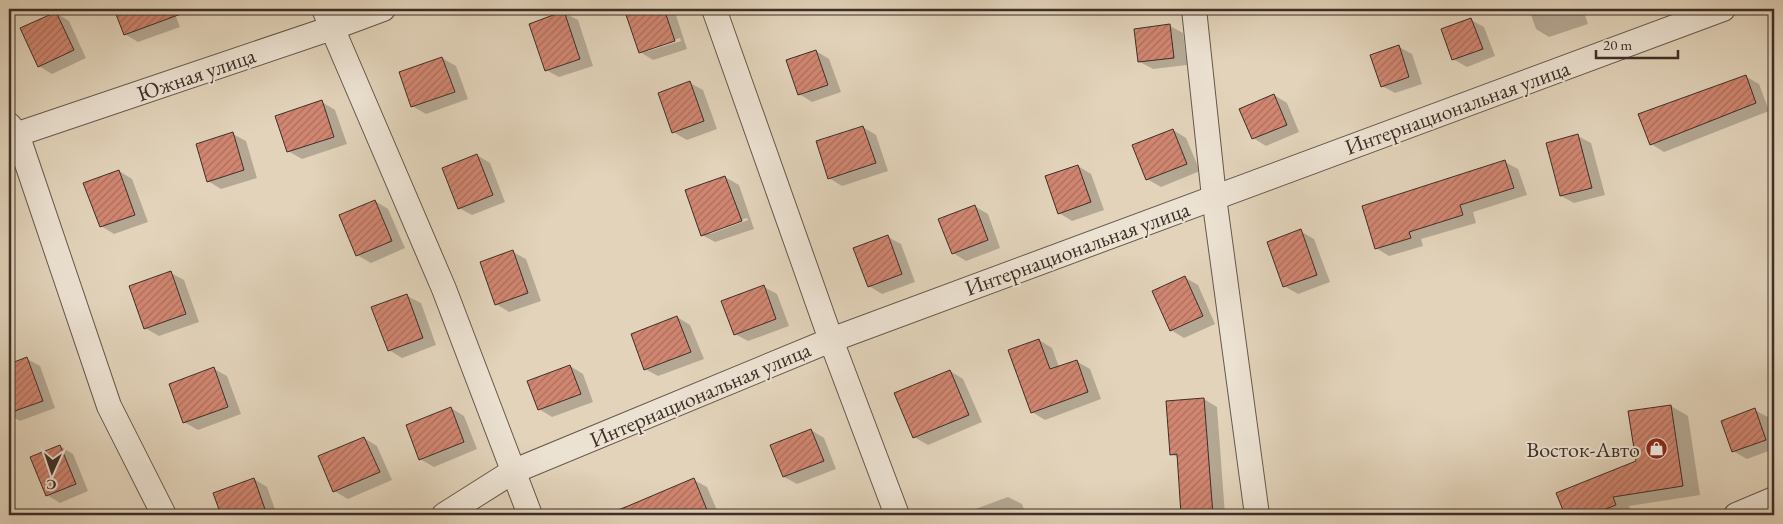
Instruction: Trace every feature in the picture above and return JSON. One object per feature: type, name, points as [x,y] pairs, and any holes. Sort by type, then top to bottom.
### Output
[{"type":"street","name":"Южная улица","points":[[12,132],[328,18],[383,9]]},
{"type":"street","points":[[714,9],[831,340],[896,515]]},
{"type":"street","points":[[1194,9],[1214,198],[1257,515]]},
{"type":"street","name":"Интернациональная улица","points":[[444,515],[512,472],[831,340],[1723,9]]},
{"type":"street","points":[[328,18],[444,289],[512,472],[530,515]]},
{"type":"street","points":[[12,132],[109,406],[164,515]]},
{"type":"street","points":[[1736,515],[1774,499]]},
{"type":"building","points":[[114,9],[188,9],[189,11],[124,35]]},
{"type":"building","points":[[624,9],[664,9],[675,41],[639,53]]},
{"type":"building","points":[[564,11],[580,59],[545,71],[529,24]]},
{"type":"building","points":[[56,12],[74,50],[38,67],[20,28]]},
{"type":"building","points":[[1471,18],[1483,49],[1452,60],[1441,29]]},
{"type":"building","points":[[1170,24],[1174,58],[1138,62],[1134,29]]},
{"type":"building","points":[[1399,45],[1409,77],[1381,87],[1370,55]]},
{"type":"building","points":[[816,50],[828,85],[798,95],[786,60]]},
{"type":"building","points":[[442,57],[455,92],[411,107],[399,72]]},
{"type":"building","points":[[1746,75],[1756,103],[1650,145],[1638,114]]},
{"type":"building","points":[[690,81],[704,121],[672,133],[658,93]]},
{"type":"building","points":[[1274,94],[1287,125],[1252,139],[1239,109]]},
{"type":"building","points":[[322,100],[334,137],[287,152],[275,116]]},
{"type":"building","points":[[863,126],[876,163],[828,179],[816,141]]},
{"type":"building","points":[[1173,129],[1187,164],[1146,180],[1132,145]]},
{"type":"building","points":[[233,132],[244,170],[207,182],[196,144]]},
{"type":"building","points":[[1578,134],[1592,188],[1560,196],[1546,143]]},
{"type":"building","points":[[477,154],[493,195],[458,209],[442,168]]},
{"type":"building","points":[[1505,160],[1514,188],[1460,205],[1463,215],[1409,232],[1411,238],[1375,249],[1362,206]]},
{"type":"building","points":[[1078,165],[1091,202],[1058,214],[1045,176]]},
{"type":"building","points":[[119,170],[135,215],[100,227],[83,183]]},
{"type":"building","points":[[725,176],[742,221],[701,236],[685,190]]},
{"type":"building","points":[[375,200],[392,241],[356,256],[339,215]]},
{"type":"building","points":[[975,205],[988,240],[952,254],[938,219]]},
{"type":"building","points":[[1301,229],[1317,275],[1283,287],[1267,242]]},
{"type":"building","points":[[888,235],[902,274],[868,287],[853,248]]},
{"type":"building","points":[[513,250],[528,293],[495,305],[480,262]]},
{"type":"building","points":[[171,271],[186,314],[144,329],[129,286]]},
{"type":"building","points":[[1185,276],[1203,316],[1170,331],[1152,291]]},
{"type":"building","points":[[764,285],[776,319],[734,335],[721,301]]},
{"type":"building","points":[[407,294],[423,338],[388,351],[371,307]]},
{"type":"building","points":[[677,316],[691,352],[644,370],[631,334]]},
{"type":"building","points":[[1039,339],[1050,369],[1077,360],[1088,392],[1031,413],[1008,350]]},
{"type":"building","points":[[27,357],[43,401],[9,413],[9,364]]},
{"type":"building","points":[[570,365],[581,394],[538,410],[527,381]]},
{"type":"building","points":[[214,367],[228,407],[183,423],[169,384]]},
{"type":"building","points":[[950,370],[969,415],[913,438],[894,393]]},
{"type":"building","points":[[1204,398],[1213,515],[1181,515],[1177,454],[1170,455],[1166,401]]},
{"type":"building","points":[[1671,405],[1683,486],[1613,497],[1616,505],[1591,515],[1565,515],[1556,493],[1636,461],[1628,411]]},
{"type":"building","points":[[451,407],[464,442],[419,460],[406,425]]},
{"type":"building","points":[[1755,408],[1766,440],[1732,452],[1721,421]]},
{"type":"building","points":[[811,429],[824,461],[783,477],[770,445]]},
{"type":"building","points":[[364,437],[380,472],[333,492],[318,456]]},
{"type":"building","points":[[60,445],[76,484],[46,496],[30,457]]},
{"type":"building","points":[[254,478],[267,515],[221,515],[213,493]]},
{"type":"building","points":[[694,478],[707,510],[694,515],[607,515]]},
{"type":"place","name":"Восток-Авто","points":[[1656,449]]}]
